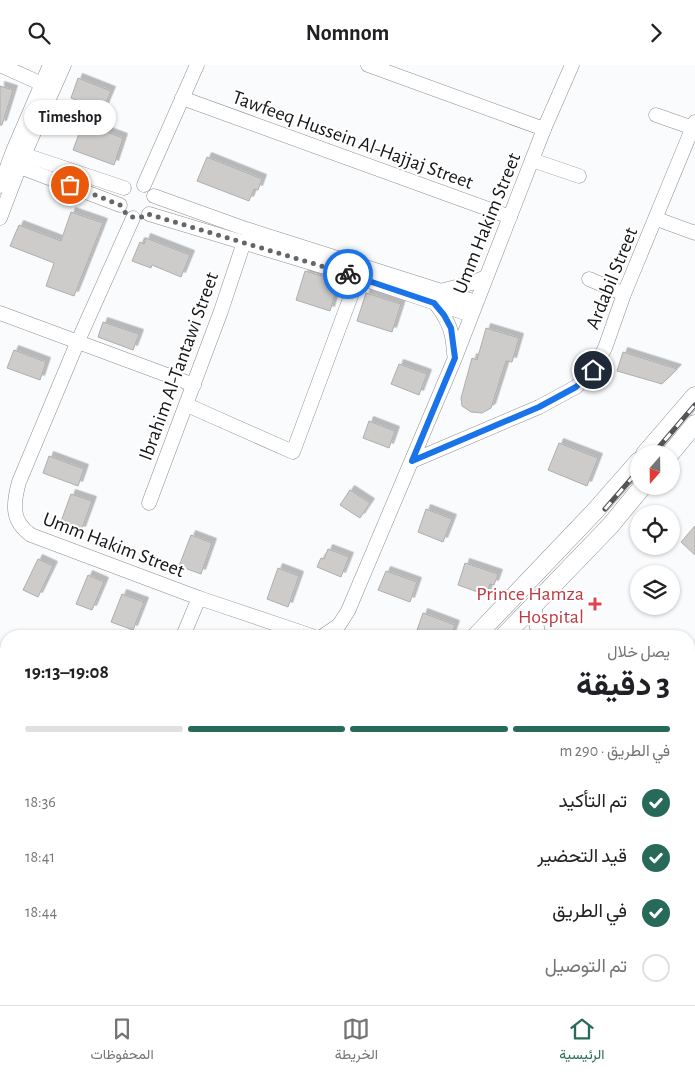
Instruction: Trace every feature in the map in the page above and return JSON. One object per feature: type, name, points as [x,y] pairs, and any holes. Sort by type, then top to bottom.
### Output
[{"type":"main road","points":[[653,445],[695,395]]},
{"type":"main road","points":[[678,445],[695,424]]},
{"type":"main road","points":[[482,630],[595,511],[630,471]]},
{"type":"main road","points":[[510,630],[610,526],[636,495]]},
{"type":"street","points":[[0,65],[42,84]]},
{"type":"street","points":[[0,218],[16,159],[50,65]]},
{"type":"street","points":[[0,186],[16,159],[64,65]]},
{"type":"street","points":[[144,185],[196,65]]},
{"type":"street","points":[[368,65],[544,129]]},
{"type":"street","name":"Umm Hakim Street","points":[[332,630],[339,625],[348,611],[412,461],[455,358],[544,129],[572,65]]},
{"type":"street","name":"Tawfeeq Hussein Al-Hajjaj Street","points":[[182,98],[510,217]]},
{"type":"street","points":[[656,115],[694,125]]},
{"type":"street","name":"Ardabil Street","points":[[412,461],[539,407],[576,387],[593,370],[605,348],[624,294],[694,125]]},
{"type":"street","points":[[16,159],[124,188]]},
{"type":"street","points":[[16,159],[120,205],[127,215],[133,217],[144,217],[148,214],[152,209],[154,196],[150,189],[144,185],[138,183],[130,184],[124,188],[120,196],[120,205]]},
{"type":"street","points":[[532,160],[579,176]]},
{"type":"street","points":[[154,196],[264,235],[476,302]]},
{"type":"street","points":[[148,214],[358,277],[471,315]]},
{"type":"street","name":"Umm Hakim Street","points":[[133,217],[78,341],[19,482],[15,495],[17,521],[31,535],[295,630]]},
{"type":"street","points":[[656,219],[695,233]]},
{"type":"street","name":"Ibrahim Al-Tantawi Street","points":[[149,503],[187,405],[244,242]]},
{"type":"street","points":[[187,405],[293,452],[358,277]]},
{"type":"street","points":[[443,291],[486,277]]},
{"type":"street","points":[[589,279],[624,294]]},
{"type":"street","points":[[434,303],[444,315],[451,328],[455,358]]},
{"type":"street","points":[[0,313],[194,385]]},
{"type":"street","points":[[185,630],[199,597]]},
{"type":"street","points":[[535,604],[538,630]]},
{"type":"building","points":[[78,78],[111,91],[103,110],[71,98]]},
{"type":"building","points":[[0,86],[13,90],[2,125],[0,125]]},
{"type":"building","points":[[83,123],[123,138],[114,165],[73,150]]},
{"type":"building","points":[[207,157],[262,179],[258,190],[254,189],[249,201],[197,181]]},
{"type":"building","points":[[71,212],[103,223],[74,296],[46,286],[54,263],[10,246],[19,225],[61,241]]},
{"type":"building","points":[[146,238],[190,255],[181,277],[152,265],[151,268],[132,261],[140,242],[144,244]]},
{"type":"building","points":[[305,271],[339,281],[330,311],[296,300]]},
{"type":"building","points":[[366,293],[401,304],[392,332],[357,321]]},
{"type":"building","points":[[103,322],[139,334],[133,350],[98,337]]},
{"type":"building","points":[[486,328],[519,338],[512,362],[506,361],[491,408],[482,413],[471,412],[462,406],[461,398],[472,358],[477,360]]},
{"type":"building","points":[[14,350],[46,362],[40,380],[7,368]]},
{"type":"building","points":[[623,352],[677,369],[662,384],[617,371]]},
{"type":"building","points":[[399,364],[427,374],[419,395],[391,384]]},
{"type":"building","points":[[369,421],[395,431],[389,448],[363,438]]},
{"type":"building","points":[[559,443],[598,458],[587,486],[548,470]]},
{"type":"building","points":[[49,456],[84,469],[78,486],[43,473]]},
{"type":"building","points":[[350,490],[370,503],[360,518],[340,505]]},
{"type":"building","points":[[71,494],[92,501],[81,531],[60,524]]},
{"type":"building","points":[[426,509],[452,519],[443,542],[418,532]]},
{"type":"building","points":[[695,526],[695,555],[681,542]]},
{"type":"building","points":[[191,535],[212,543],[201,574],[179,566]]},
{"type":"building","points":[[328,549],[349,557],[341,577],[317,567],[321,558],[324,559]]},
{"type":"building","points":[[38,559],[53,566],[38,597],[23,590]]},
{"type":"building","points":[[465,563],[498,574],[494,585],[490,584],[486,595],[458,585]]},
{"type":"building","points":[[278,568],[299,576],[288,607],[267,599]]},
{"type":"building","points":[[386,571],[417,582],[410,602],[378,590]]},
{"type":"building","points":[[88,575],[104,582],[92,610],[76,604]]},
{"type":"building","points":[[122,594],[144,602],[133,630],[111,622]]},
{"type":"building","points":[[423,613],[455,625],[453,630],[417,630]]},
{"type":"railway","points":[[661,445],[695,405]]},
{"type":"railway","points":[[605,509],[630,480]]},
{"type":"way so far","points":[[70,185],[120,205],[127,215],[133,217],[144,217],[148,214],[348,274]]},
{"type":"place","name":"Timeshop","points":[[70,185]]},
{"type":"place","name":"Prince Hamza Hospital","points":[[595,604]]},
{"type":"route","points":[[348,274],[434,303],[444,315],[451,328],[454,339],[455,358],[412,461],[539,407],[576,387],[593,370]]}]
